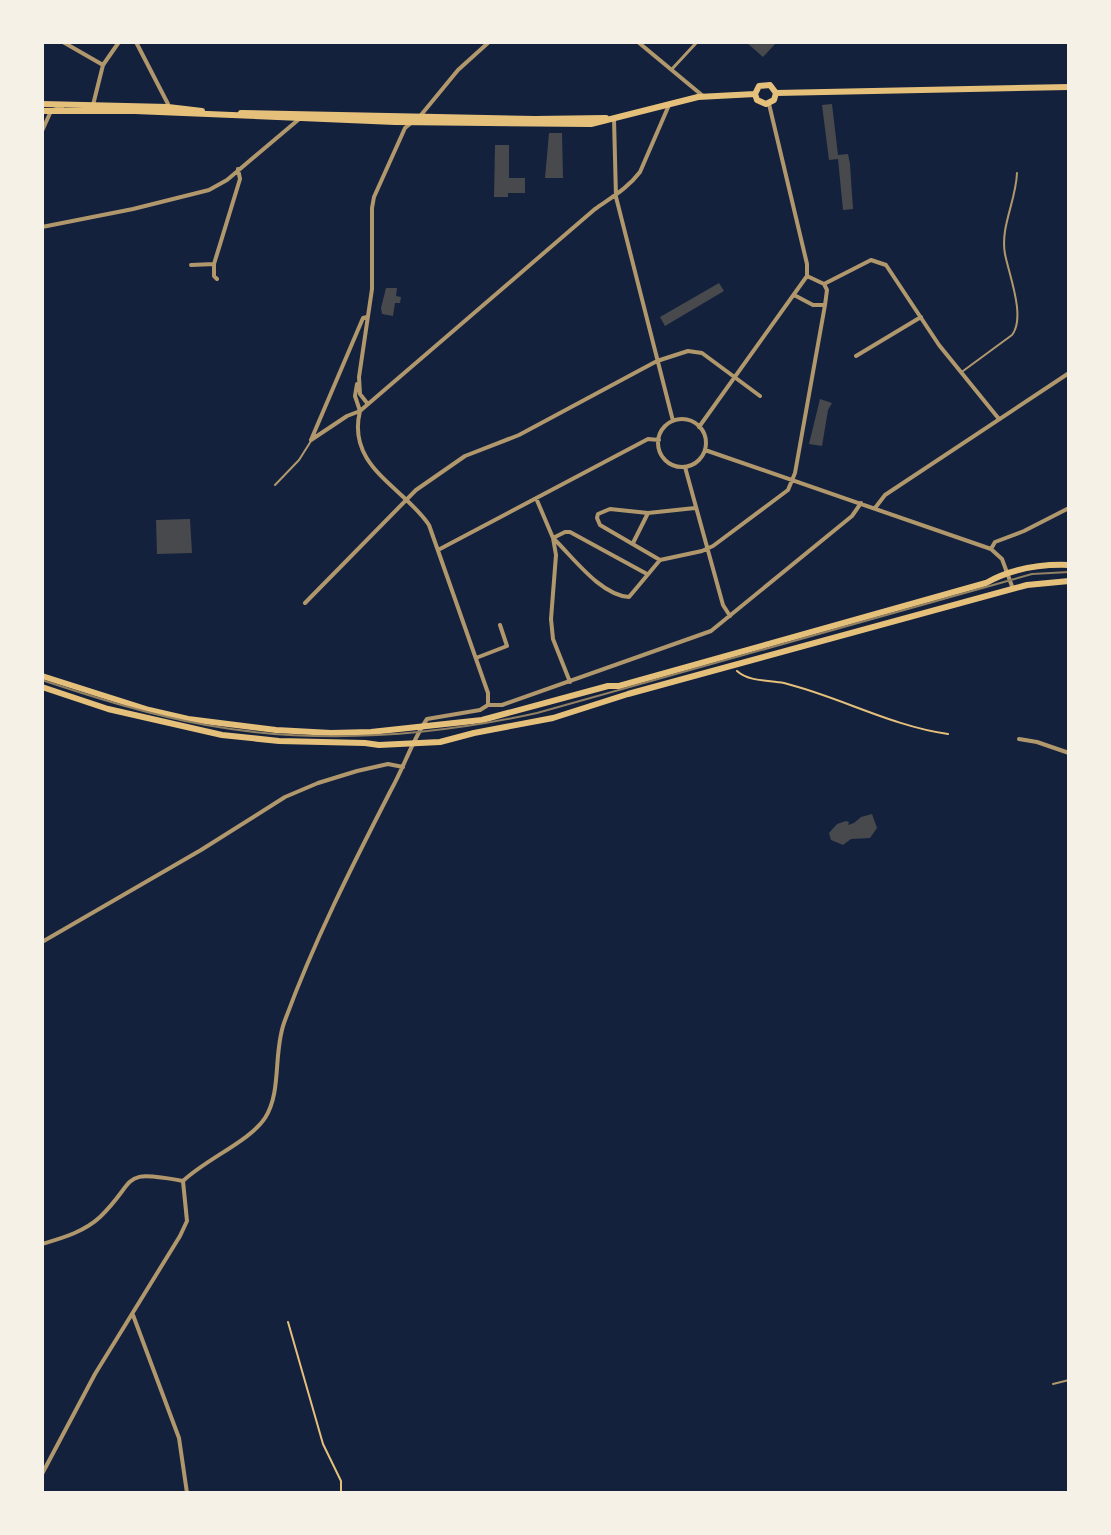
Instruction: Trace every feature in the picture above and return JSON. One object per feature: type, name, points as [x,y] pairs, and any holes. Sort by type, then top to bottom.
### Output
[{"type":"main road","points":[[764,84],[773,87],[776,93],[769,104],[759,102],[755,94],[764,84]]},
{"type":"main road","points":[[776,93],[1069,87]]},
{"type":"main road","points":[[42,104],[299,119],[591,124],[703,96],[755,94]]},
{"type":"main road","points":[[42,111],[93,105],[245,113],[535,119],[613,117]]},
{"type":"main road","points":[[42,676],[149,710],[223,724],[331,733],[422,727],[482,720],[523,711],[971,587],[1008,573],[1049,565],[1069,565]]},
{"type":"main road","points":[[42,687],[108,709],[222,735],[379,745],[440,742],[553,718],[628,694],[1013,589],[1042,582],[1069,581]]},
{"type":"street","points":[[63,42],[103,65]]},
{"type":"street","points":[[93,105],[103,65],[119,42]]},
{"type":"street","points":[[135,111],[164,110],[168,107],[136,42]]},
{"type":"street","points":[[488,705],[488,693],[429,525],[379,477],[369,463],[357,432],[360,411],[355,396],[373,283],[374,197],[405,128],[420,116],[458,70],[489,42]]},
{"type":"street","points":[[638,42],[703,96]]},
{"type":"street","points":[[672,69],[697,42]]},
{"type":"street","points":[[311,440],[360,411],[595,209],[616,197],[634,180],[647,158],[669,103]]},
{"type":"street","points":[[699,427],[807,276],[807,264],[769,104]]},
{"type":"street","points":[[42,131],[51,111]]},
{"type":"street","points":[[42,227],[195,195],[221,183],[305,115],[319,114]]},
{"type":"street","points":[[613,117],[616,197],[673,421]]},
{"type":"street","points":[[217,279],[214,264],[240,179],[238,169]]},
{"type":"street","points":[[824,284],[874,260],[890,268],[921,317],[999,419]]},
{"type":"street","points":[[191,265],[214,264]]},
{"type":"street","points":[[553,538],[576,565],[625,597],[632,595],[660,560],[707,550],[788,490],[793,479],[827,290],[824,284],[807,276]]},
{"type":"street","points":[[795,296],[813,305],[825,305]]},
{"type":"street","points":[[311,440],[363,318],[368,317]]},
{"type":"street","points":[[856,356],[921,317]]},
{"type":"street","points":[[305,603],[405,499],[465,456],[519,435],[657,361],[695,351],[702,353],[760,396]]},
{"type":"street","points":[[875,508],[885,495],[1069,373]]},
{"type":"street","points":[[359,377],[360,394],[367,403]]},
{"type":"street","points":[[687,420],[699,427],[705,438],[705,450],[697,462],[685,467],[666,461],[659,449],[663,429],[673,421],[687,420]]},
{"type":"street","points":[[438,550],[648,439],[659,440]]},
{"type":"street","points":[[705,450],[991,549],[1002,559],[1013,589]]},
{"type":"street","points":[[685,467],[723,605],[730,616]]},
{"type":"street","points":[[536,498],[553,538],[556,555],[551,619],[553,639],[570,682]]},
{"type":"street","points":[[183,1181],[198,1167],[250,1134],[267,1116],[274,1097],[283,1025],[346,879],[422,727],[432,717],[502,705],[711,631],[852,516],[861,503]]},
{"type":"street","points":[[660,560],[600,525],[598,514],[610,509],[648,513],[695,508]]},
{"type":"street","points":[[991,549],[995,542],[1069,508]]},
{"type":"street","points":[[633,543],[648,513]]},
{"type":"street","points":[[553,538],[570,532],[647,574]]},
{"type":"street","points":[[476,658],[507,646],[500,625]]},
{"type":"street","points":[[1019,739],[1069,753]]},
{"type":"street","points":[[42,942],[201,850],[285,797],[357,771],[388,764],[403,767]]},
{"type":"street","points":[[42,1244],[91,1224],[130,1179],[153,1175],[183,1181]]},
{"type":"street","points":[[42,1474],[95,1374],[187,1221],[183,1181]]},
{"type":"street","points":[[133,1315],[179,1438],[187,1493]]},
{"type":"lane","points":[[962,372],[1012,335],[1016,328],[1014,290],[1004,243],[1017,189],[1017,173]]},
{"type":"lane","points":[[275,485],[299,460],[311,440]]},
{"type":"lane","points":[[1053,1384],[1069,1380]]},
{"type":"path","points":[[736,670],[742,676],[783,683],[913,728],[948,734]]},
{"type":"path","points":[[288,1322],[318,1430],[341,1481],[341,1493]]},
{"type":"building","points":[[746,42],[777,42],[763,57]]},
{"type":"building","points":[[832,104],[838,155],[848,154],[850,164],[853,209],[843,210],[838,159],[829,160],[822,105]]},
{"type":"building","points":[[549,133],[562,133],[563,178],[545,178]]},
{"type":"building","points":[[495,145],[509,145],[509,178],[525,178],[525,193],[494,197]]},
{"type":"building","points":[[719,283],[724,291],[665,326],[660,317]]},
{"type":"building","points":[[386,288],[397,288],[396,296],[401,297],[400,303],[395,303],[393,316],[382,314]]},
{"type":"building","points":[[820,399],[832,403],[822,446],[809,444]]},
{"type":"building","points":[[190,519],[192,553],[157,554],[156,520]]},
{"type":"building","points":[[872,814],[877,828],[870,838],[851,839],[843,845],[831,840],[829,833],[837,824],[846,821],[848,825]]},
{"type":"tram line","points":[[42,680],[164,716],[248,731],[331,736],[414,733],[537,713],[1032,574],[1069,572]]}]
